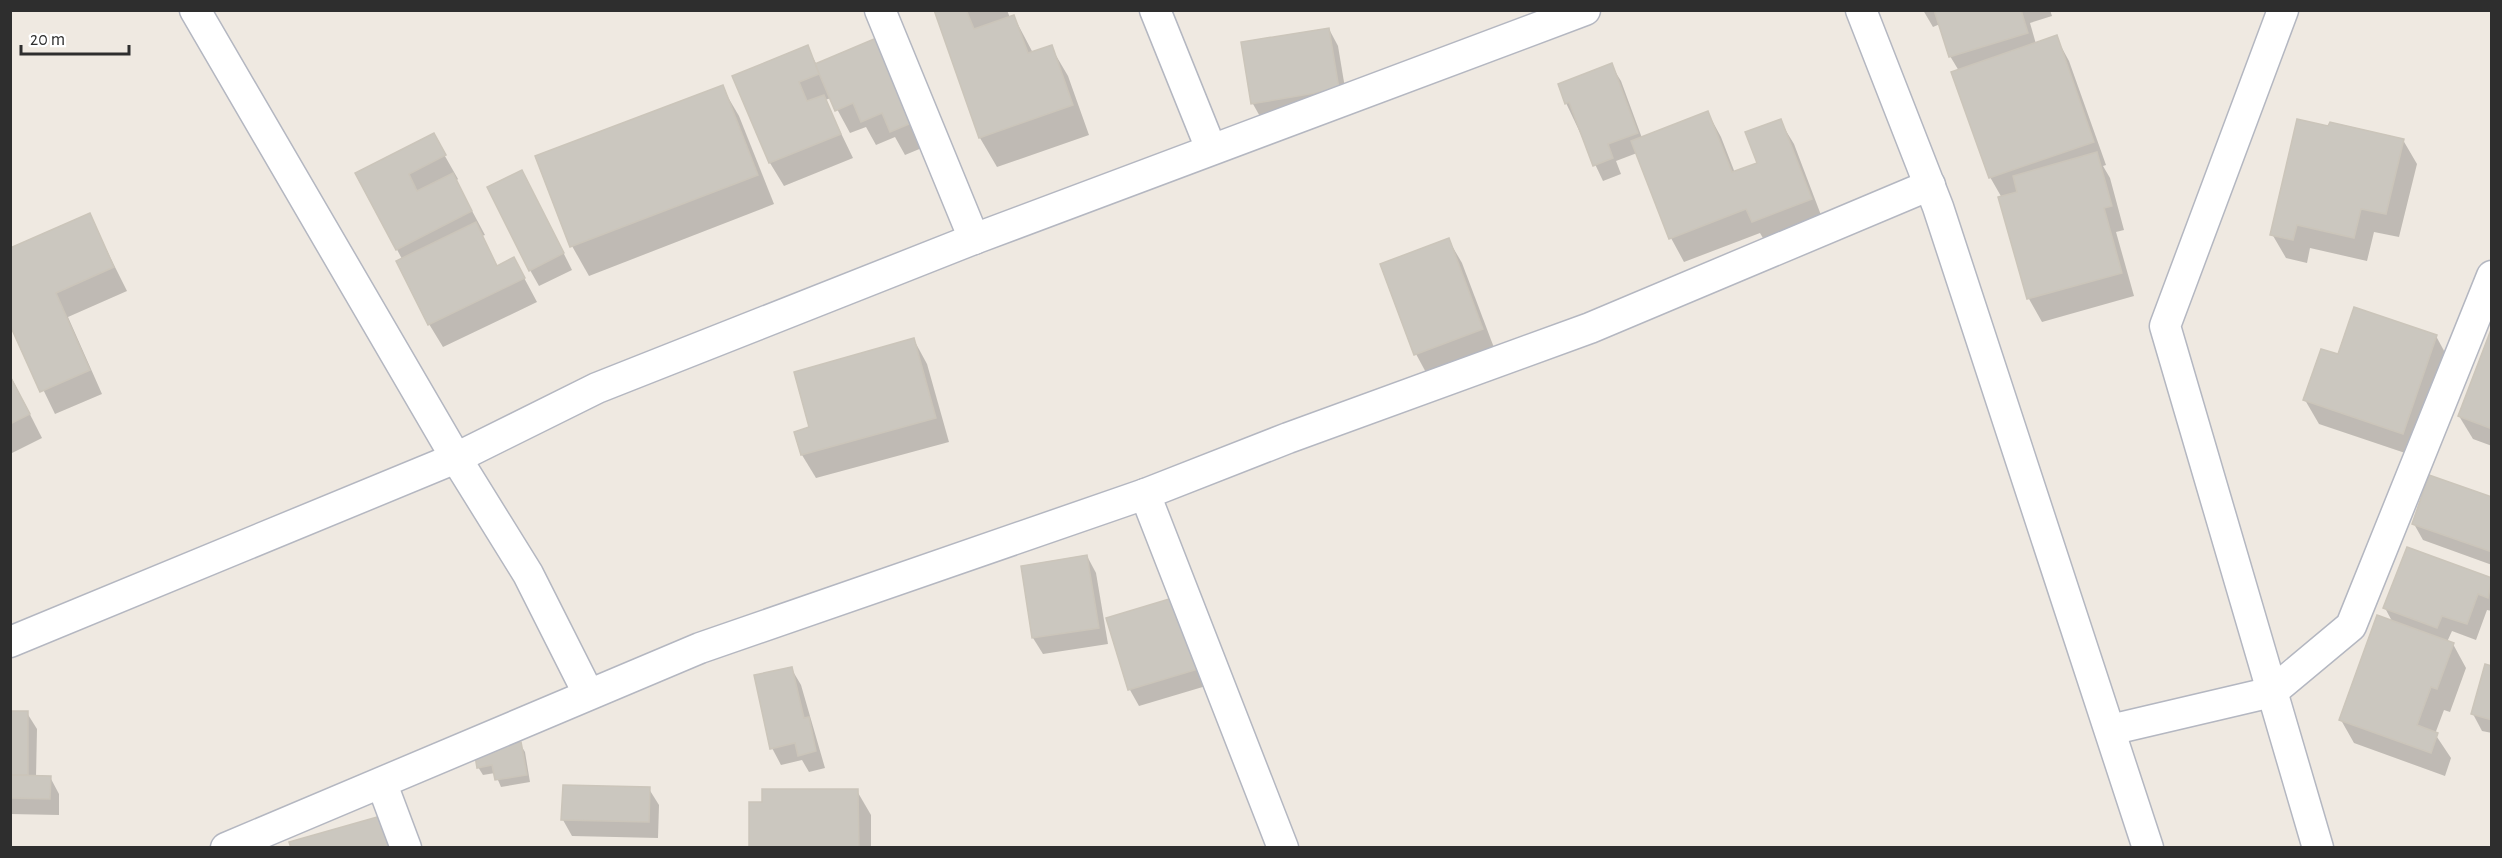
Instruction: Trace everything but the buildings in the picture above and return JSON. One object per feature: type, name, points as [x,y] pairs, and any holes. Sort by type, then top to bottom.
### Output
[{"type":"street","points":[[195,10],[456,458],[528,574],[588,693]]},
{"type":"street","points":[[880,10],[974,239]]},
{"type":"street","points":[[1155,10],[1211,150]]},
{"type":"street","points":[[11,641],[456,458],[597,388],[974,239],[1585,10]]},
{"type":"street","points":[[1861,10],[1930,185],[2148,848]]},
{"type":"street","points":[[2283,10],[2165,326],[2318,848]]},
{"type":"street","points":[[226,848],[382,784],[588,693],[700,648],[1145,494],[1288,438],[1590,328],[1930,185]]},
{"type":"street","points":[[2109,730],[2272,692],[2351,626],[2492,276]]},
{"type":"street","points":[[1145,494],[1283,848]]},
{"type":"street","points":[[382,784],[406,848]]}]
